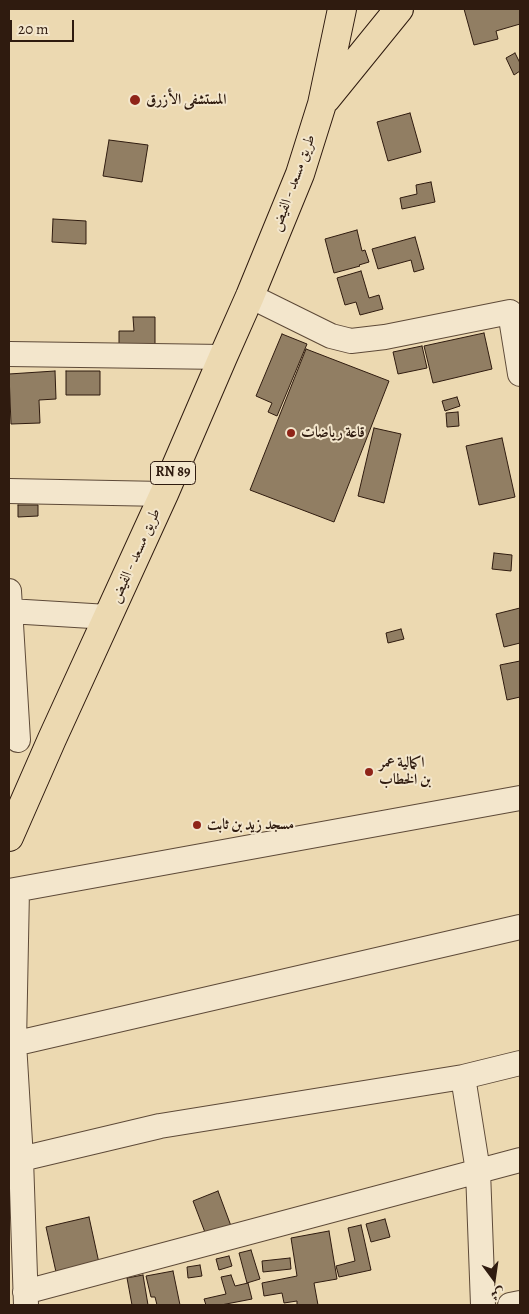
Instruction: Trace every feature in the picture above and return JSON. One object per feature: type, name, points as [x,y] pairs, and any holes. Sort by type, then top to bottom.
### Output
[{"type":"main road","name":"طريق مسعد - الفيض","points":[[9,837],[164,494],[250,296],[300,174],[322,104],[342,9]]},
{"type":"main road","points":[[322,104],[398,9]]},
{"type":"street","points":[[250,296],[331,336],[351,340],[386,337],[515,309],[520,374]]},
{"type":"street","points":[[9,354],[223,357]]},
{"type":"street","points":[[9,491],[164,494]]},
{"type":"street","points":[[52,739],[13,740],[9,605],[108,617]]},
{"type":"street","points":[[520,798],[13,891],[11,1044],[21,1159],[26,1298],[520,1160]]},
{"type":"street","points":[[11,1044],[520,927]]},
{"type":"street","points":[[21,1159],[160,1126],[463,1077],[520,1063]]},
{"type":"street","points":[[463,1077],[478,1171],[483,1305]]},
{"type":"street","points":[[510,1305],[520,1303]]},
{"type":"building","points":[[464,9],[520,9],[520,24],[496,31],[498,39],[474,45]]},
{"type":"building","points":[[515,53],[520,63],[520,71],[514,75],[506,58]]},
{"type":"building","points":[[410,113],[421,152],[388,161],[377,122]]},
{"type":"building","points":[[109,140],[148,145],[142,182],[103,176]]},
{"type":"building","points":[[431,182],[435,202],[402,209],[400,198],[417,194],[416,185]]},
{"type":"building","points":[[53,219],[86,221],[86,244],[52,242]]},
{"type":"building","points":[[357,230],[362,251],[365,250],[369,262],[334,273],[325,239]]},
{"type":"building","points":[[415,237],[424,269],[414,272],[411,260],[378,269],[372,249]]},
{"type":"building","points":[[361,271],[369,298],[379,295],[383,309],[360,315],[356,302],[345,305],[337,278]]},
{"type":"building","points":[[133,317],[155,317],[155,345],[119,346],[119,331],[134,331]]},
{"type":"building","points":[[484,333],[492,369],[433,383],[424,346]]},
{"type":"building","points":[[282,334],[307,344],[277,416],[268,412],[272,403],[256,396]]},
{"type":"building","points":[[422,346],[427,368],[398,374],[393,352]]},
{"type":"building","points":[[306,349],[389,381],[334,522],[250,490]]},
{"type":"building","points":[[55,371],[56,399],[39,400],[40,423],[11,424],[9,374]]},
{"type":"building","points":[[66,371],[100,371],[100,395],[66,395]]},
{"type":"building","points":[[457,397],[460,406],[445,411],[442,401]]},
{"type":"building","points":[[458,412],[459,426],[447,427],[446,413]]},
{"type":"building","points":[[374,428],[401,434],[384,503],[358,496]]},
{"type":"building","points":[[502,438],[515,497],[479,505],[466,446]]},
{"type":"building","points":[[18,505],[38,505],[38,516],[18,517]]},
{"type":"building","points":[[494,553],[512,555],[511,571],[492,569]]},
{"type":"building","points":[[520,608],[520,643],[504,647],[496,614]]},
{"type":"building","points":[[401,629],[404,639],[388,643],[386,633]]},
{"type":"building","points":[[520,661],[520,697],[507,700],[500,665]]},
{"type":"building","points":[[218,1191],[231,1226],[206,1235],[193,1201]]},
{"type":"building","points":[[89,1217],[99,1263],[56,1272],[46,1227]]},
{"type":"building","points":[[385,1219],[390,1237],[371,1242],[366,1224]]},
{"type":"building","points":[[361,1225],[371,1270],[339,1277],[336,1266],[355,1261],[348,1228]]},
{"type":"building","points":[[329,1231],[337,1279],[314,1283],[318,1305],[297,1305],[297,1301],[284,1303],[282,1293],[264,1296],[262,1283],[297,1276],[291,1238]]},
{"type":"building","points":[[251,1250],[260,1279],[247,1283],[239,1253]]},
{"type":"building","points":[[229,1256],[232,1266],[219,1270],[216,1259]]},
{"type":"building","points":[[290,1258],[291,1269],[263,1272],[262,1261]]},
{"type":"building","points":[[200,1265],[202,1276],[188,1278],[187,1267]]},
{"type":"building","points":[[173,1271],[180,1305],[157,1305],[155,1297],[151,1297],[146,1276]]},
{"type":"building","points":[[143,1275],[148,1305],[132,1305],[127,1278]]},
{"type":"building","points":[[231,1275],[235,1286],[248,1283],[252,1299],[221,1305],[206,1305],[204,1299],[226,1294],[221,1277]]},
{"type":"place","name":"المستشفى الأزرق","points":[[135,100]]},
{"type":"place","name":"قاعة رياضات","points":[[291,433]]},
{"type":"place","name":"اكمالية عمر بن الخطاب","points":[[369,772]]},
{"type":"place","name":"مسجد زيد بن ثابت","points":[[197,825]]}]
